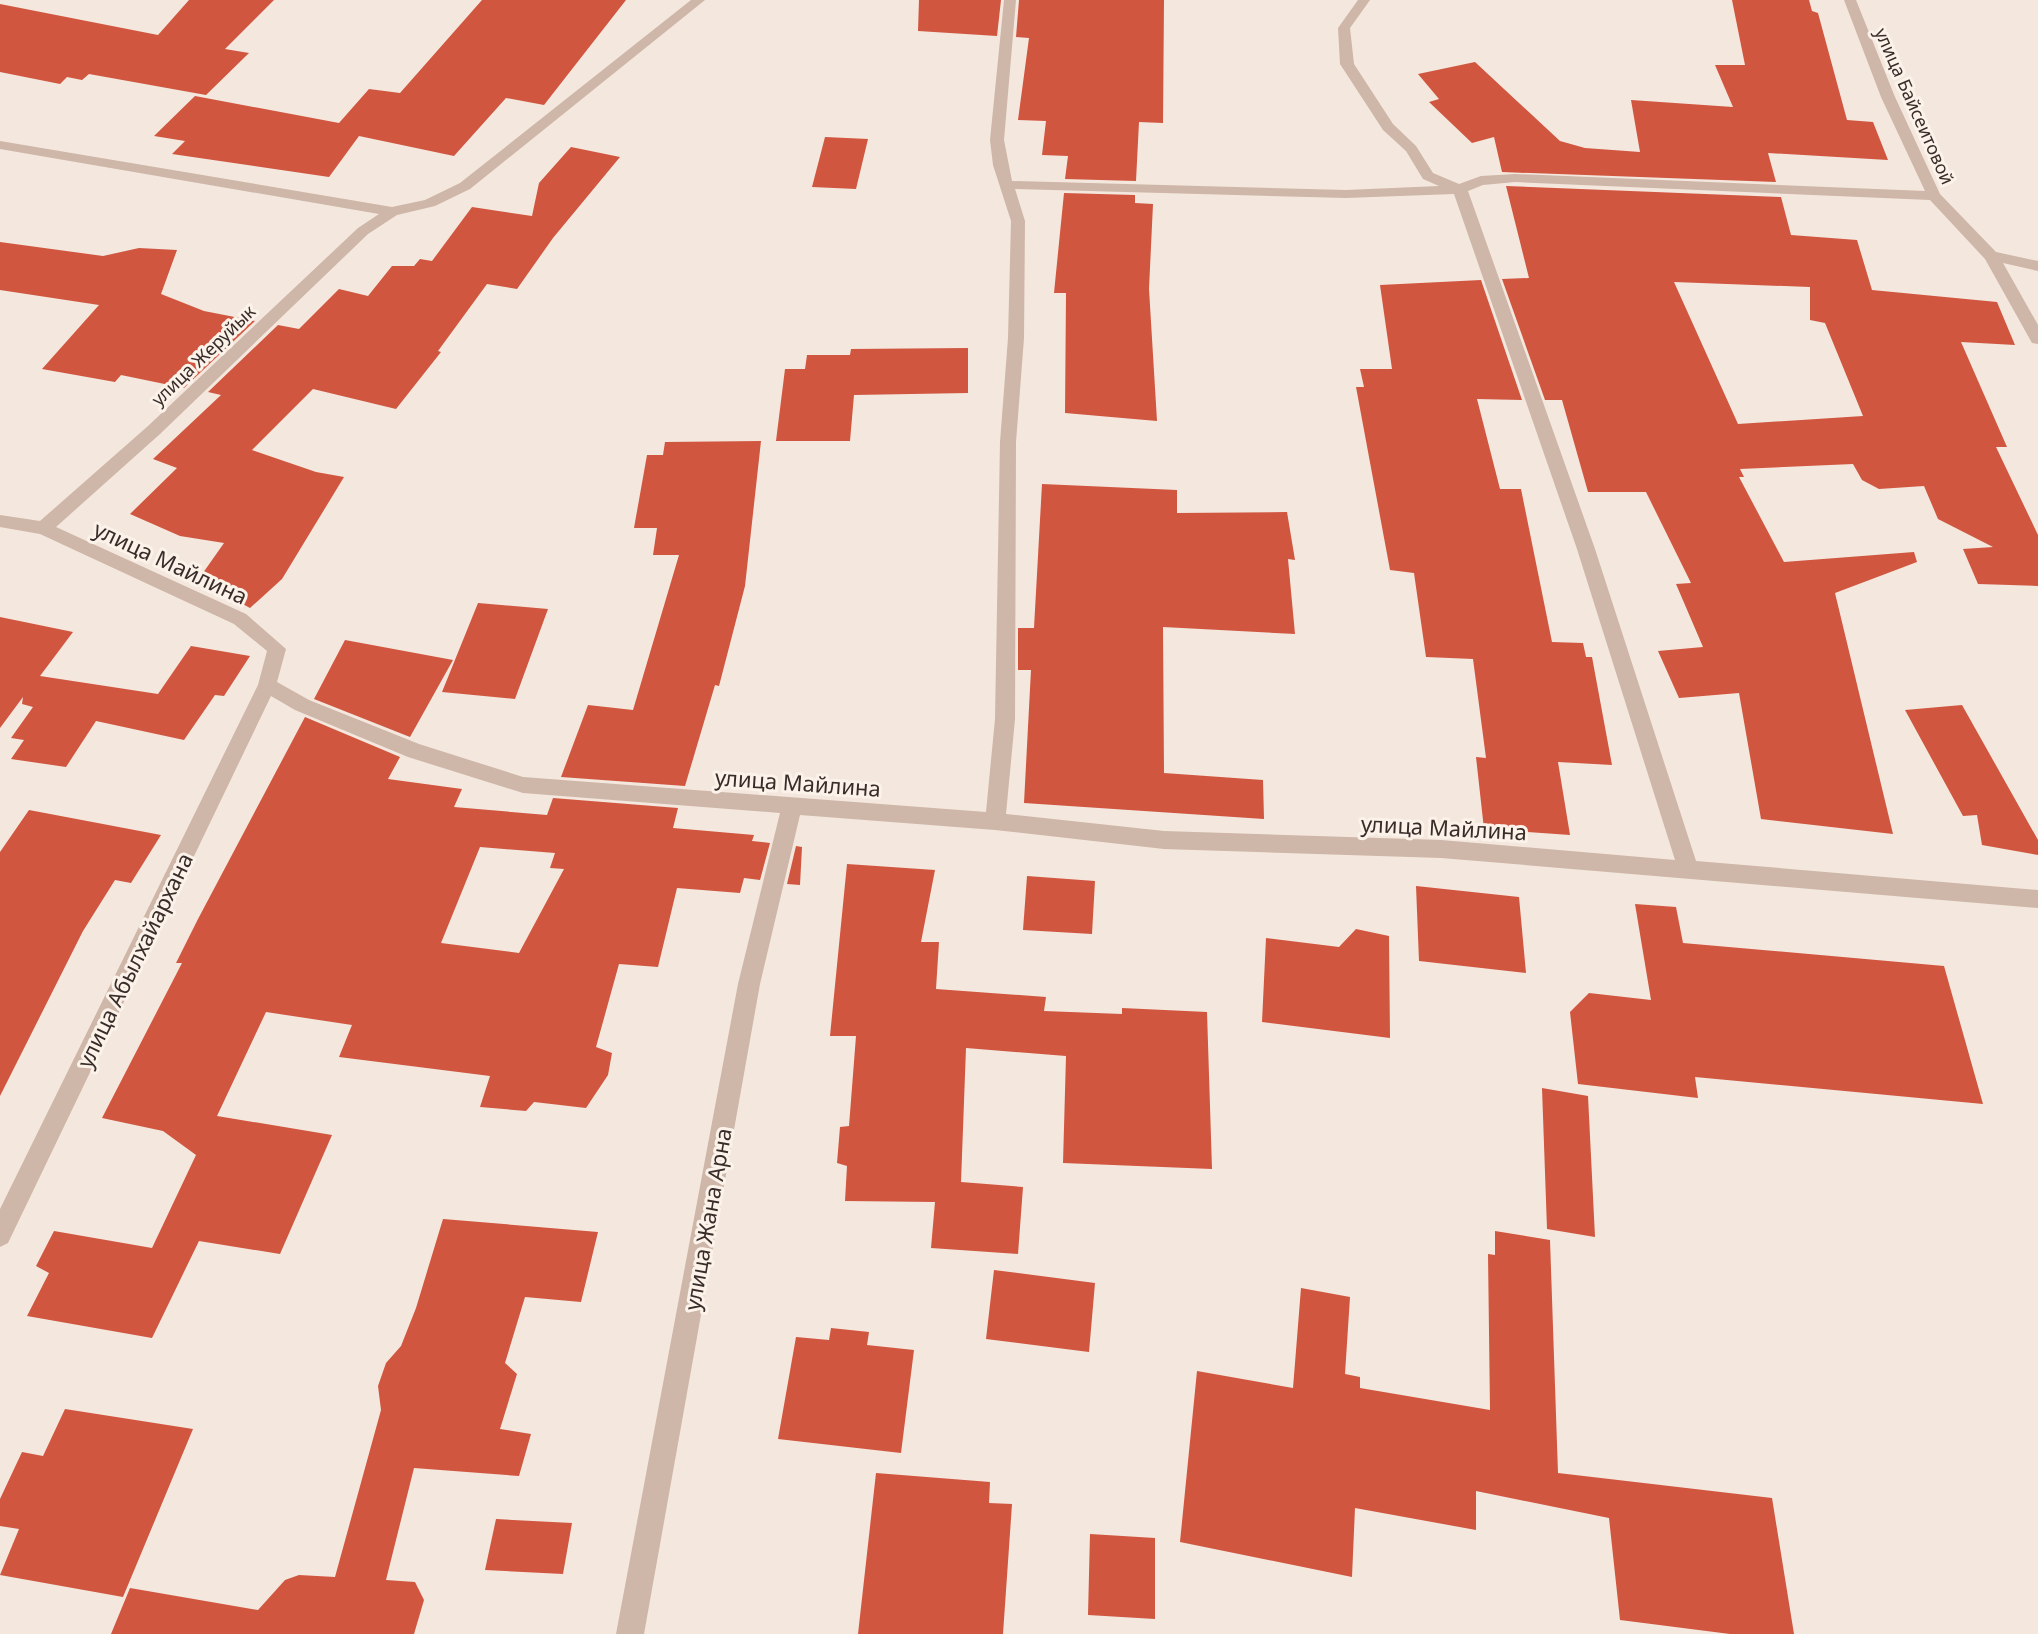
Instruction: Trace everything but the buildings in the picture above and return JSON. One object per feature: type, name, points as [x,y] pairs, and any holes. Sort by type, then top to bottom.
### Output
[{"type":"street","name":"улица Жеруйык","points":[[43,528],[154,430],[363,231],[392,212],[430,203],[465,186],[699,0]]},
{"type":"street","points":[[995,821],[1005,719],[1008,442],[1016,338],[1018,221],[1009,185],[1000,165],[997,140],[1010,0]]},
{"type":"street","points":[[1364,0],[1344,28],[1347,64],[1388,127],[1411,149],[1428,176],[1460,189],[1586,549],[1688,868]]},
{"type":"street","name":"улица Байсеитовой","points":[[1850,0],[1888,97],[1934,196],[1991,256],[2038,339]]},
{"type":"street","name":"улица Жеруйык","points":[[0,145],[392,212]]},
{"type":"street","points":[[1009,185],[1346,194],[1460,189],[1470,183],[1492,179],[1550,179],[1934,196]]},
{"type":"street","points":[[1991,256],[2038,266]]},
{"type":"street","name":"улица Майлина","points":[[0,521],[43,528],[240,619],[277,649],[267,685],[302,705],[415,751],[523,785],[995,821],[1164,840],[1441,849],[2038,899]]},
{"type":"street","name":"улица Абылхайархана","points":[[0,1235],[267,685]]},
{"type":"street","name":"улица Жана Арна","points":[[630,1634],[749,984],[792,805]]}]
